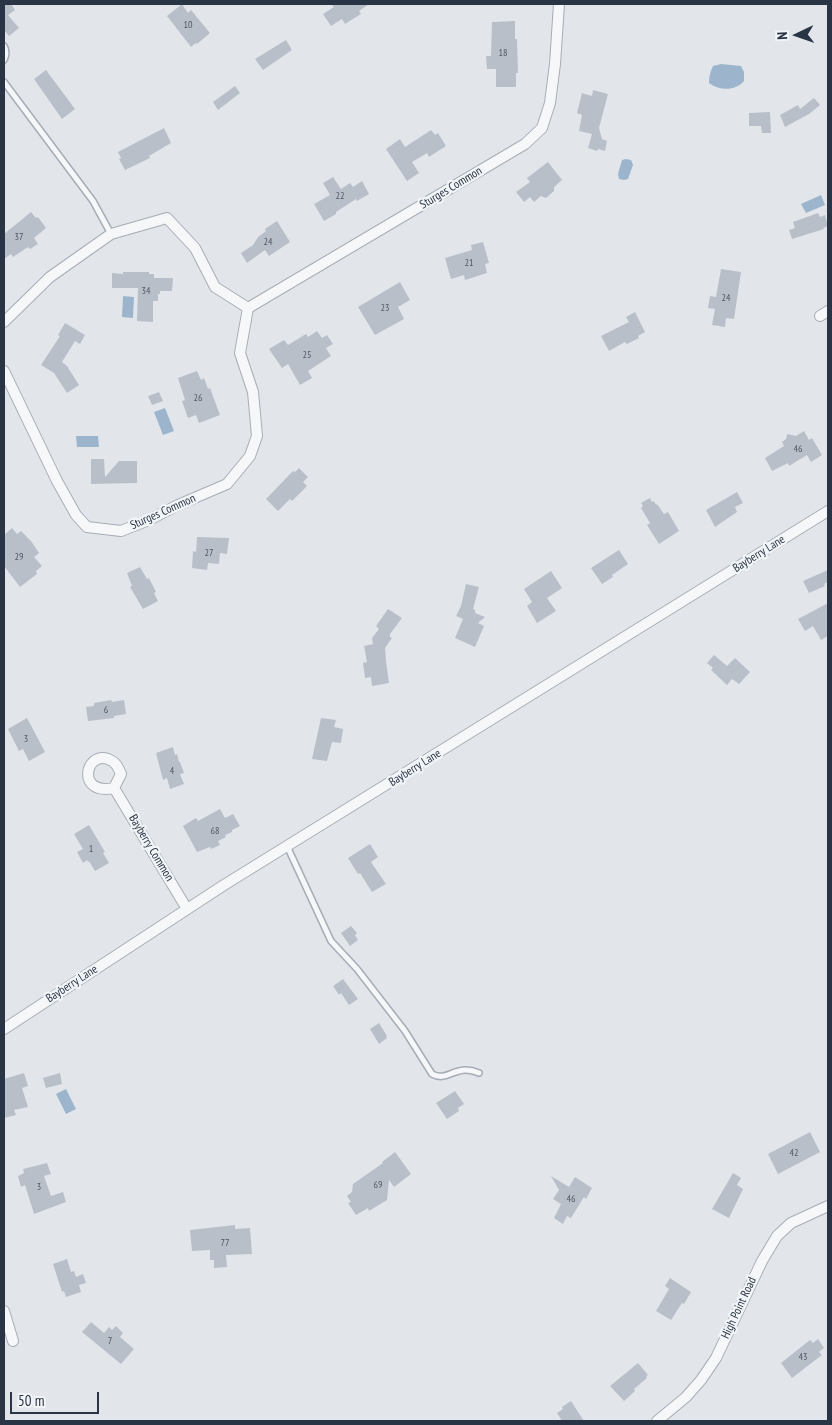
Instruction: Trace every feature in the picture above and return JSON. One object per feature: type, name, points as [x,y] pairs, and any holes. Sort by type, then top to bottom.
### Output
[{"type":"street","name":"Sturges Common","points":[[4,371],[56,481],[76,515],[87,527],[121,531],[227,484],[250,456],[257,436],[253,392],[240,354],[248,308],[525,144],[542,128],[550,103],[559,4]]},
{"type":"street","points":[[4,322],[50,277],[111,234],[168,218],[195,248],[215,287],[248,308]]},
{"type":"street","name":"Bayberry Lane","points":[[4,1029],[287,846],[828,510]]},
{"type":"street","name":"Bayberry Common","points":[[114,788],[187,909]]},
{"type":"street","name":"High Point Road","points":[[657,1421],[701,1380],[716,1358],[762,1261],[777,1236],[791,1223],[828,1206]]},
{"type":"street","points":[[4,1312],[12,1341]]},
{"type":"lane","points":[[4,46],[6,56],[4,60]]},
{"type":"lane","points":[[4,82],[92,201],[111,234]]},
{"type":"lane","points":[[287,846],[331,941],[357,969],[405,1031],[432,1074],[443,1077],[459,1071],[470,1070],[479,1073]]},
{"type":"water","points":[[721,64],[741,66],[744,72],[744,81],[737,87],[727,89],[713,86],[709,83],[710,74],[713,66]]},
{"type":"water","points":[[622,160],[631,160],[633,165],[628,179],[619,179],[618,174]]},
{"type":"water","points":[[821,195],[825,205],[806,213],[801,204]]},
{"type":"water","points":[[123,296],[134,297],[133,318],[122,317]]},
{"type":"water","points":[[165,408],[174,431],[163,435],[154,412]]},
{"type":"water","points":[[76,436],[98,436],[99,447],[77,447]]},
{"type":"water","points":[[66,1089],[76,1109],[66,1114],[56,1094]]},
{"type":"building","points":[[4,4],[11,4],[15,10],[8,15],[19,28],[9,36],[4,30]]},
{"type":"building","points":[[182,4],[188,13],[191,10],[210,33],[191,47],[167,16]]},
{"type":"building","points":[[331,4],[369,4],[359,11],[361,14],[345,24],[342,19],[331,26],[323,14],[334,7]]},
{"type":"building","points":[[515,21],[518,73],[516,73],[516,87],[496,87],[496,69],[487,69],[486,56],[491,56],[492,22]]},
{"type":"building","points":[[286,40],[292,50],[263,70],[255,59]]},
{"type":"building","points":[[46,70],[75,109],[62,119],[34,79]]},
{"type":"building","points":[[235,86],[240,93],[218,110],[213,102]]},
{"type":"building","points":[[593,90],[608,94],[599,128],[602,139],[607,141],[605,151],[588,148],[592,134],[579,131],[582,115],[577,113],[582,93],[592,96]]},
{"type":"building","points":[[814,98],[820,105],[809,114],[785,127],[780,115],[798,105],[800,109]]},
{"type":"building","points":[[770,112],[771,133],[762,133],[761,126],[749,126],[749,113]]},
{"type":"building","points":[[164,128],[171,143],[149,156],[150,158],[125,170],[119,159],[121,158],[118,152]]},
{"type":"building","points":[[431,130],[435,135],[438,133],[446,146],[429,157],[427,153],[412,162],[419,173],[407,181],[386,149],[400,139],[405,147]]},
{"type":"building","points":[[548,162],[562,180],[546,198],[541,196],[534,202],[530,197],[524,202],[516,192],[530,182],[527,178]]},
{"type":"building","points":[[333,177],[341,189],[350,183],[353,187],[362,181],[369,194],[357,201],[356,199],[324,221],[314,204],[330,195],[323,183]]},
{"type":"building","points":[[31,212],[36,218],[38,217],[46,228],[34,238],[38,244],[30,249],[28,247],[13,257],[11,254],[4,259],[4,234]]},
{"type":"building","points":[[818,213],[820,217],[825,215],[828,226],[792,239],[789,230],[795,228],[793,222]]},
{"type":"building","points":[[277,221],[290,242],[269,256],[265,250],[247,263],[241,253],[253,245],[258,237],[266,231],[265,229]]},
{"type":"building","points":[[483,242],[489,263],[485,264],[487,273],[465,280],[464,275],[451,279],[445,258],[472,250],[471,245]]},
{"type":"building","points":[[721,269],[741,272],[734,319],[726,318],[725,327],[712,325],[715,309],[708,308],[710,296],[716,297]]},
{"type":"building","points":[[123,272],[149,272],[149,274],[154,274],[154,278],[173,278],[172,291],[160,291],[158,301],[153,301],[153,322],[137,321],[138,288],[112,288],[112,273],[123,274]]},
{"type":"building","points":[[400,282],[410,300],[398,307],[404,319],[375,335],[358,307]]},
{"type":"building","points":[[635,312],[645,332],[638,336],[639,338],[627,344],[625,342],[609,351],[601,336],[629,322],[626,317]]},
{"type":"building","points":[[65,323],[85,335],[80,344],[75,341],[62,362],[67,366],[79,385],[67,393],[54,373],[41,365],[60,336],[58,335]]},
{"type":"building","points":[[317,331],[322,338],[327,335],[333,344],[326,348],[331,356],[308,371],[312,378],[300,385],[288,364],[282,368],[269,349],[284,340],[288,345],[306,334],[308,337]]},
{"type":"building","points":[[197,371],[201,380],[204,378],[208,389],[210,388],[220,415],[199,423],[196,415],[188,418],[182,401],[185,400],[178,378]]},
{"type":"building","points":[[159,392],[163,401],[152,405],[148,396]]},
{"type":"building","points":[[804,431],[809,440],[812,438],[822,455],[811,462],[807,455],[789,466],[788,463],[772,471],[765,458],[784,446],[782,442],[786,439],[787,434],[796,436]]},
{"type":"building","points":[[91,459],[104,459],[105,477],[119,461],[137,461],[137,483],[91,484]]},
{"type":"building","points":[[299,468],[308,477],[303,482],[307,486],[292,501],[290,499],[278,511],[266,499],[293,471],[295,472]]},
{"type":"building","points":[[737,492],[743,503],[735,507],[737,512],[715,527],[706,510]]},
{"type":"building","points":[[650,498],[664,514],[668,512],[679,531],[659,544],[647,525],[650,523],[641,508],[643,506],[641,503]]},
{"type":"building","points":[[12,528],[17,534],[21,531],[31,541],[39,553],[34,557],[42,566],[36,571],[37,574],[20,587],[4,566],[4,535]]},
{"type":"building","points":[[197,537],[229,538],[227,554],[220,553],[219,564],[208,563],[207,570],[192,568],[193,551],[196,552]]},
{"type":"building","points":[[619,550],[628,564],[602,584],[591,568]]},
{"type":"building","points":[[140,567],[147,579],[149,578],[158,601],[143,609],[130,587],[132,586],[127,573]]},
{"type":"building","points":[[828,570],[828,582],[824,584],[825,586],[809,593],[803,581]]},
{"type":"building","points":[[551,571],[562,588],[547,598],[556,611],[537,623],[527,606],[532,602],[524,589]]},
{"type":"building","points":[[466,584],[479,587],[473,609],[475,613],[485,617],[478,623],[484,626],[475,647],[455,638],[463,619],[456,616],[461,606]]},
{"type":"building","points":[[828,603],[828,636],[821,640],[813,626],[805,631],[798,619]]},
{"type":"building","points":[[388,609],[402,618],[390,634],[392,638],[385,648],[389,683],[372,686],[371,677],[365,678],[363,663],[367,662],[364,646],[373,644],[372,638],[379,629],[376,626]]},
{"type":"building","points":[[714,655],[727,666],[735,658],[750,672],[739,684],[732,679],[727,685],[711,670],[713,668],[707,663]]},
{"type":"building","points":[[111,700],[112,702],[124,700],[126,714],[114,716],[114,718],[88,721],[86,707],[94,706],[94,703]]},
{"type":"building","points":[[27,718],[45,752],[29,761],[23,749],[19,751],[8,729]]},
{"type":"building","points":[[321,718],[336,720],[334,727],[343,729],[341,743],[332,742],[327,761],[312,759]]},
{"type":"building","points":[[173,747],[184,773],[180,774],[184,784],[170,789],[167,778],[163,780],[156,753]]},
{"type":"building","points":[[220,809],[225,818],[233,814],[240,826],[218,841],[220,845],[197,852],[183,826],[196,818],[198,821]]},
{"type":"building","points":[[89,825],[105,852],[103,853],[109,863],[95,871],[89,861],[87,860],[83,863],[77,852],[83,849],[74,834]]},
{"type":"building","points":[[370,844],[378,857],[371,862],[386,884],[372,892],[348,858]]},
{"type":"building","points":[[351,926],[357,933],[355,935],[358,940],[350,946],[341,933]]},
{"type":"building","points":[[343,979],[358,999],[349,1005],[341,993],[339,995],[333,986]]},
{"type":"building","points":[[379,1023],[387,1038],[379,1044],[370,1029]]},
{"type":"building","points":[[24,1073],[28,1086],[22,1088],[28,1107],[14,1110],[16,1115],[4,1118],[4,1079]]},
{"type":"building","points":[[60,1073],[62,1084],[46,1088],[43,1078]]},
{"type":"building","points":[[455,1091],[464,1104],[458,1108],[459,1111],[447,1119],[436,1103]]},
{"type":"building","points":[[810,1132],[820,1152],[778,1174],[768,1154]]},
{"type":"building","points":[[395,1152],[411,1174],[394,1187],[389,1180],[387,1200],[369,1211],[368,1208],[356,1215],[348,1203],[351,1202],[347,1196],[352,1192],[353,1184]]},
{"type":"building","points":[[47,1163],[51,1174],[44,1176],[51,1196],[63,1192],[66,1202],[34,1214],[25,1185],[21,1187],[18,1176],[24,1173],[23,1169]]},
{"type":"building","points":[[733,1173],[741,1178],[737,1185],[743,1189],[729,1218],[712,1209]]},
{"type":"building","points":[[551,1176],[569,1187],[575,1177],[592,1188],[571,1218],[567,1216],[563,1224],[554,1218],[561,1204],[553,1199],[559,1190]]},
{"type":"building","points":[[235,1225],[235,1229],[250,1228],[252,1254],[226,1255],[227,1267],[214,1268],[214,1260],[210,1260],[210,1250],[192,1251],[190,1230]]},
{"type":"building","points":[[67,1259],[71,1272],[74,1271],[76,1277],[83,1274],[86,1283],[79,1285],[81,1292],[66,1297],[64,1291],[62,1292],[53,1264]]},
{"type":"building","points":[[670,1278],[691,1292],[671,1320],[656,1311],[669,1289],[665,1286]]},
{"type":"building","points":[[91,1322],[104,1333],[109,1327],[112,1330],[116,1326],[123,1333],[120,1337],[134,1349],[121,1364],[82,1332]]},
{"type":"building","points":[[818,1339],[824,1348],[819,1352],[822,1355],[792,1378],[781,1363],[810,1340],[813,1343]]},
{"type":"building","points":[[638,1363],[648,1375],[646,1376],[647,1378],[624,1401],[610,1386]]},
{"type":"building","points":[[571,1401],[584,1421],[562,1421],[557,1413]]}]
